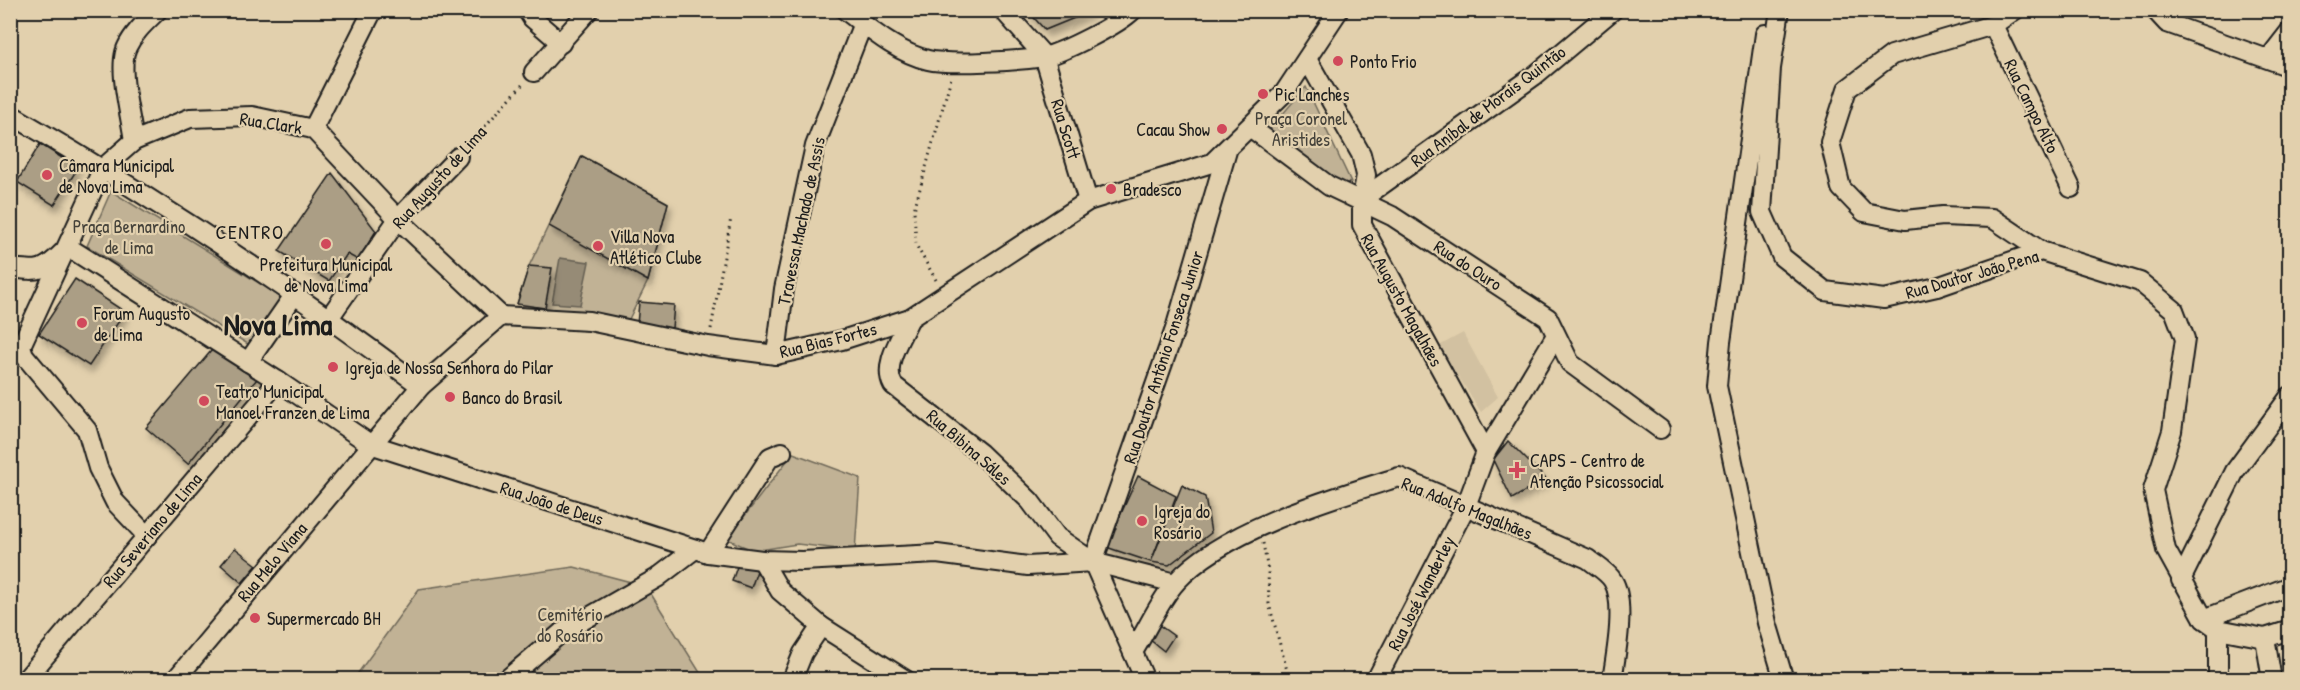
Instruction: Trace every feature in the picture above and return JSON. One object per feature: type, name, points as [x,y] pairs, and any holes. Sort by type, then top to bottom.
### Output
[{"type":"street","points":[[134,141],[124,70],[126,48],[138,30],[158,10]]},
{"type":"street","points":[[313,129],[373,10]]},
{"type":"street","points":[[527,10],[532,18],[561,42]]},
{"type":"street","points":[[534,72],[590,10]]},
{"type":"street","points":[[845,10],[904,52],[929,60],[955,62],[1044,56],[1107,28],[1133,10]]},
{"type":"street","points":[[1003,10],[1044,56]]},
{"type":"street","name":"Rua Bias Fortes","points":[[501,316],[589,321],[708,346],[776,355],[842,340],[910,318],[1089,201],[1212,163],[1227,151],[1284,93],[1339,10]]},
{"type":"street","points":[[1775,10],[1763,38],[1757,72],[1722,330],[1717,386],[1767,623],[1784,680]]},
{"type":"street","name":"Rua Doutor João Pena","points":[[1780,10],[1771,68],[1762,212],[1782,257],[1826,291],[1884,299],[1937,287],[2041,251],[2140,282],[2174,310],[2185,339],[2172,431],[2153,490],[2166,550],[2181,580],[2211,624]]},
{"type":"street","points":[[2015,10],[1993,25],[1892,55],[1847,90],[1830,142],[1841,188],[1864,212],[1905,220],[1942,216],[1992,218],[2041,251]]},
{"type":"street","points":[[2155,10],[2168,23],[2269,58],[2289,68]]},
{"type":"street","name":"Rua Aníbal de Morais Quintão","points":[[1362,199],[1534,76],[1609,12]]},
{"type":"street","name":"Travessa Machado de Assis","points":[[776,355],[784,289],[815,146],[863,23]]},
{"type":"street","name":"Rua Campo Alto","points":[[1993,25],[2071,188]]},
{"type":"street","points":[[2269,58],[2289,31]]},
{"type":"street","name":"Rua Scott","points":[[1044,56],[1089,201]]},
{"type":"street","name":"Rua Augusto Magalhães","points":[[1307,59],[1361,154],[1366,175],[1362,199],[1362,225],[1486,452]]},
{"type":"street","points":[[10,114],[103,168],[295,294],[416,383]]},
{"type":"street","name":"Rua Clark","points":[[147,536],[115,502],[98,468],[87,430],[24,355],[21,346],[103,168],[134,141],[190,118],[252,116],[313,129],[398,219],[501,316]]},
{"type":"street","name":"Rua do Ouro","points":[[1250,128],[1329,186],[1362,199],[1392,216],[1548,318],[1570,363],[1660,429]]},
{"type":"street","name":"Rua Doutor Antônio Fonseca Junior","points":[[1094,562],[1175,329],[1227,151]]},
{"type":"street","name":"Rua Augusto de Lima","points":[[329,318],[398,219],[458,157]]},
{"type":"street","points":[[10,268],[39,271],[50,266],[68,247]]},
{"type":"street","name":"Rua João de Deus","points":[[68,247],[278,381],[366,441],[701,551],[762,560],[863,560],[937,554],[1028,566],[1094,562]]},
{"type":"street","points":[[39,271],[43,286],[41,303]]},
{"type":"street","points":[[248,362],[295,294]]},
{"type":"street","points":[[366,441],[416,383],[501,316]]},
{"type":"street","name":"Rua Bibina Sáles","points":[[910,318],[889,366],[888,376],[893,385],[980,453],[1030,501],[1057,537],[1094,562]]},
{"type":"street","points":[[1466,506],[1486,452],[1555,336]]},
{"type":"street","name":"Rua Severiano de Lima","points":[[26,680],[278,381]]},
{"type":"street","points":[[2181,580],[2235,471],[2289,396]]},
{"type":"street","name":"Rua Melo Viana","points":[[175,680],[366,441]]},
{"type":"street","points":[[506,680],[561,633],[701,551],[770,457],[782,452]]},
{"type":"street","name":"Rua Adolfo Magalhães","points":[[1133,652],[1175,583],[1202,558],[1260,527],[1337,496],[1399,477],[1588,559],[1613,580],[1618,599],[1618,620],[1612,680]]},
{"type":"street","name":"Rua José Wanderley","points":[[1376,680],[1466,506]]},
{"type":"street","points":[[762,560],[780,591],[821,626],[906,680]]},
{"type":"street","points":[[1094,562],[1175,583]]},
{"type":"street","points":[[1094,562],[1145,680]]},
{"type":"street","points":[[2211,624],[2289,586]]},
{"type":"street","points":[[2211,624],[2265,638],[2289,630]]},
{"type":"street","points":[[2211,624],[2218,680]]},
{"type":"street","points":[[792,680],[803,652],[821,626]]},
{"type":"street","points":[[2265,638],[2272,680]]},
{"type":"path","points":[[945,295],[916,245],[914,210],[955,62]]},
{"type":"path","name":"Rua Augusto de Lima","points":[[458,157],[534,72]]},
{"type":"path","points":[[708,346],[731,218]]},
{"type":"path","points":[[1260,527],[1268,571],[1269,604],[1288,674]]},
{"type":"shaded area","points":[[560,258],[589,262],[580,305],[552,303]]},
{"type":"shaded area","points":[[1463,333],[1498,397],[1481,412],[1439,346]]},
{"type":"green space","name":"Praça Coronel Aristides","points":[[1306,87],[1351,182],[1341,184],[1267,132]]},
{"type":"green space","name":"Villa Nova Atlético Clube","points":[[582,156],[668,203],[648,281],[629,319],[517,304],[529,266]]},
{"type":"green space","name":"Praça Bernardino de Lima","points":[[111,191],[283,298],[251,346],[87,246]]},
{"type":"green space","points":[[793,453],[860,478],[855,551],[797,544],[754,551],[727,539]]},
{"type":"green space","name":"Cemitério do Rosário","points":[[574,567],[646,586],[704,679],[353,680],[419,589]]},
{"type":"building","points":[[1027,10],[1094,10],[1045,30]]},
{"type":"building","name":"Câmara Municipal de Nova Lima","points":[[40,144],[78,168],[54,205],[17,182]]},
{"type":"building","points":[[582,156],[668,203],[648,281],[549,226]]},
{"type":"building","points":[[332,173],[376,231],[358,260],[347,254],[329,281],[279,251]]},
{"type":"building","points":[[529,266],[552,268],[545,308],[517,304]]},
{"type":"building","name":"Forum Augusto de Lima","points":[[75,279],[125,312],[89,366],[39,334]]},
{"type":"building","points":[[639,302],[674,305],[672,328],[637,325]]},
{"type":"building","name":"Teatro Municipal Manoel Franzen de Lima","points":[[217,344],[261,374],[188,464],[146,428]]},
{"type":"building","name":"CAPS - Centro de Atenção Psicossocial","points":[[1508,441],[1546,479],[1512,499],[1493,460]]},
{"type":"building","name":"Igreja do Rosário","points":[[1138,476],[1176,496],[1151,562],[1106,547]]},
{"type":"building","points":[[1182,485],[1205,497],[1211,533],[1169,565],[1151,562]]},
{"type":"building","points":[[235,548],[257,565],[242,583],[221,565]]},
{"type":"building","points":[[739,561],[758,568],[751,588],[732,581]]},
{"type":"building","points":[[1159,625],[1174,636],[1164,651],[1149,639]]},
{"type":"place","name":"Ponto Frio","points":[[1338,61]]},
{"type":"place","name":"Pic Lanches","points":[[1263,94]]},
{"type":"place","name":"Cacau Show","points":[[1222,129]]},
{"type":"place","name":"Câmara Municipal de Nova Lima","points":[[47,175]]},
{"type":"place","name":"Bradesco","points":[[1111,189]]},
{"type":"place","name":"Prefeitura Municipal de Nova Lima","points":[[326,244]]},
{"type":"place","name":"Villa Nova Atlético Clube","points":[[598,246]]},
{"type":"place","name":"Forum Augusto de Lima","points":[[82,323]]},
{"type":"place","name":"Igreja de Nossa Senhora do Pilar","points":[[333,367]]},
{"type":"place","name":"Banco do Brasil","points":[[450,397]]},
{"type":"place","name":"Teatro Municipal Manoel Franzen de Lima","points":[[204,401]]},
{"type":"place","name":"CAPS - Centro de Atenção Psicossocial","points":[[1517,470]]},
{"type":"place","name":"Igreja do Rosário","points":[[1142,521]]},
{"type":"place","name":"Supermercado BH","points":[[255,618]]},
{"type":"district","name":"CENTRO","points":[[250,231]]},
{"type":"district","name":"Nova Lima","points":[[278,324]]}]
